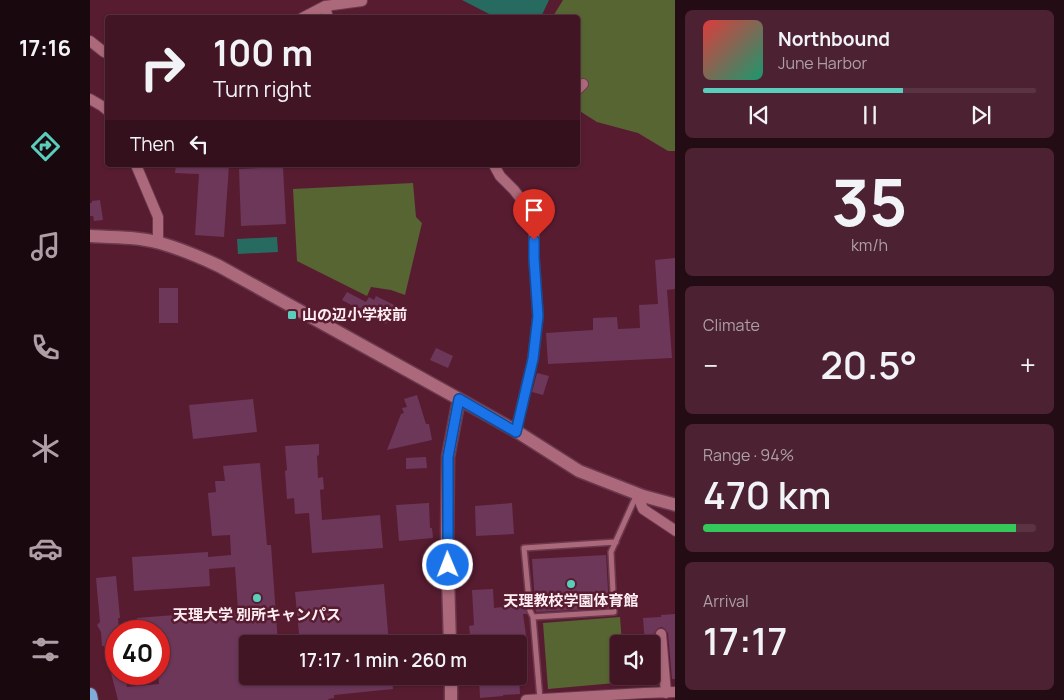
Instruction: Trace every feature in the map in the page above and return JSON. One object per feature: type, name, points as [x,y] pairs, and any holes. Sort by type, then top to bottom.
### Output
[{"type":"highway","points":[[90,695],[91,700]]},
{"type":"street","points":[[308,15],[325,6],[362,1]]},
{"type":"street","points":[[325,6],[327,15]]},
{"type":"street","points":[[90,41],[105,52]]},
{"type":"street","points":[[90,99],[105,105]]},
{"type":"street","points":[[137,167],[158,217],[158,243]]},
{"type":"street","points":[[495,167],[500,176],[528,207],[534,222],[534,258],[538,316],[533,359],[516,432]]},
{"type":"street","points":[[90,236],[132,238],[158,243],[183,250],[219,266],[459,399],[579,471],[637,494],[675,505]]},
{"type":"street","points":[[450,635],[447,545],[448,457],[459,399]]},
{"type":"street","points":[[637,494],[643,509],[675,531]]},
{"type":"street","points":[[526,700],[670,693],[661,634]]},
{"type":"street","points":[[451,685],[451,700]]},
{"type":"lane","points":[[533,617],[614,612],[611,552],[637,494]]},
{"type":"lane","points":[[540,699],[533,617],[530,611],[524,548],[616,542]]},
{"type":"shaded area","points":[[462,0],[549,0],[542,15],[491,15]]},
{"type":"shaded area","points":[[563,0],[675,0],[675,151],[668,151],[638,133],[597,122],[580,111],[580,15],[554,15]]},
{"type":"shaded area","points":[[413,183],[416,217],[422,223],[405,295],[391,290],[371,287],[367,296],[297,261],[293,189]]},
{"type":"shaded area","points":[[277,237],[278,252],[238,254],[237,239]]},
{"type":"shaded area","points":[[620,617],[621,635],[610,635],[610,683],[548,689],[543,623]]},
{"type":"building","points":[[176,167],[229,167],[224,237],[195,235],[199,174],[175,173]]},
{"type":"building","points":[[283,167],[286,224],[241,226],[239,169]]},
{"type":"building","points":[[100,200],[103,220],[94,221],[93,216],[90,216],[90,203]]},
{"type":"building","points":[[675,258],[675,289],[667,290],[672,358],[548,364],[546,333],[593,330],[593,318],[617,317],[618,329],[640,328],[639,305],[658,304],[655,260]]},
{"type":"building","points":[[159,288],[178,288],[178,323],[159,323]]},
{"type":"building","points":[[347,292],[366,302],[369,297],[374,300],[376,296],[396,306],[386,324],[342,300]]},
{"type":"building","points":[[436,348],[453,356],[448,368],[430,360]]},
{"type":"building","points":[[537,373],[549,376],[543,395],[532,392]]},
{"type":"building","points":[[417,395],[426,424],[429,424],[432,440],[387,450],[401,414],[404,413],[402,408],[407,407],[404,399]]},
{"type":"building","points":[[253,399],[257,432],[193,439],[189,405]]},
{"type":"building","points":[[319,444],[319,455],[317,456],[318,478],[323,477],[324,489],[320,490],[322,520],[380,515],[383,548],[312,553],[309,513],[295,514],[294,498],[287,499],[285,446]]},
{"type":"building","points":[[426,457],[427,468],[406,469],[406,458]]},
{"type":"building","points":[[260,463],[267,545],[271,545],[277,635],[239,635],[239,685],[393,685],[393,689],[334,695],[334,698],[329,700],[118,700],[114,685],[127,685],[127,687],[170,685],[170,620],[137,620],[137,618],[238,610],[235,567],[209,569],[210,586],[134,591],[132,557],[208,552],[208,557],[231,555],[230,535],[212,536],[208,493],[216,492],[215,481],[225,481],[223,466]]},
{"type":"building","points":[[429,503],[430,528],[432,528],[433,538],[399,541],[396,505]]},
{"type":"building","points":[[512,503],[514,534],[476,536],[475,506]]},
{"type":"building","name":"天理教校学園体育館","points":[[606,555],[609,608],[536,612],[532,559]]},
{"type":"building","points":[[116,576],[120,618],[118,620],[105,620],[105,650],[104,646],[102,646],[101,632],[97,625],[100,622],[96,578]]},
{"type":"building","points":[[384,584],[388,635],[299,635],[295,592]]},
{"type":"building","points":[[493,589],[494,608],[525,604],[527,614],[523,614],[526,635],[470,635],[469,626],[474,625],[472,590]]},
{"type":"building","points":[[675,614],[675,679],[672,679],[668,633],[661,627],[657,629],[654,635],[644,635],[643,618],[661,617],[661,615]]},
{"type":"building","points":[[479,685],[520,685],[520,694],[480,698]]},
{"type":"place","name":"山の辺小学校前","points":[[292,315]]},
{"type":"place","name":"天理教校学園体育館","points":[[571,584]]},
{"type":"place","name":"天理大学 別所キャンパス","points":[[257,598]]},
{"type":"route","points":[[448,565],[448,457],[459,399],[516,432],[533,359],[538,316],[534,240]]}]
